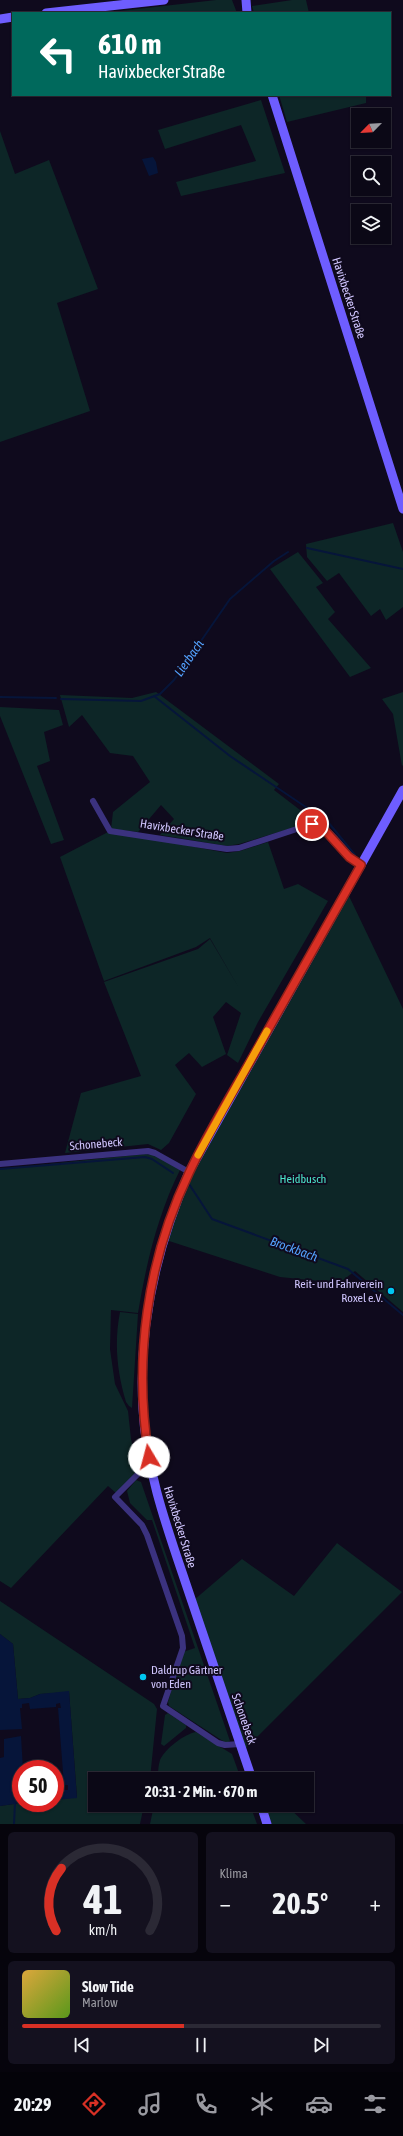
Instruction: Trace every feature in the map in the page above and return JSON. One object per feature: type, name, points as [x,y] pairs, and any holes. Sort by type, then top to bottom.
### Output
[{"type":"main road","points":[[55,12],[164,0]]},
{"type":"main road","points":[[246,0],[247,12]]},
{"type":"main road","points":[[0,19],[12,17]]},
{"type":"main road","name":"Havixbecker Straße","points":[[272,96],[403,509]]},
{"type":"main road","name":"Havixbecker Straße","points":[[191,1600],[159,1505],[150,1467],[144,1425],[142,1381],[147,1309],[163,1239],[189,1172],[403,790]]},
{"type":"main road","name":"Schonebeck","points":[[191,1600],[250,1772]]},
{"type":"main road","points":[[263,1812],[267,1824]]},
{"type":"street","name":"Havixbecker Straße","points":[[93,801],[110,831],[227,849],[239,848],[312,824],[321,826],[349,857],[361,865]]},
{"type":"street","name":"Schonebeck","points":[[0,1164],[148,1151],[155,1153],[189,1172]]},
{"type":"street","points":[[150,1467],[143,1469],[115,1497],[142,1525],[148,1534],[182,1636],[183,1648],[163,1706],[218,1743],[225,1745],[240,1744]]},
{"type":"green space","points":[[216,0],[232,0],[237,12],[120,12]]},
{"type":"green space","points":[[292,0],[306,0],[309,12],[254,12],[252,6]]},
{"type":"green space","points":[[279,96],[366,96],[366,103],[287,122]]},
{"type":"green space","points":[[261,100],[285,173],[181,196],[176,182],[256,161],[241,125],[165,149],[158,130]]},
{"type":"green space","points":[[0,131],[15,174],[49,160],[98,289],[57,303],[90,411],[0,442]]},
{"type":"green space","points":[[393,523],[403,552],[403,607],[386,620],[380,609],[371,616],[339,573],[327,581],[307,557],[306,544]]},
{"type":"green space","points":[[298,552],[323,583],[316,587],[335,612],[328,619],[371,668],[350,677],[270,569]]},
{"type":"green space","points":[[156,692],[279,784],[274,790],[317,823],[312,822],[239,844],[227,846],[160,835],[174,819],[161,805],[138,832],[111,829],[113,812],[150,782],[133,756],[110,753],[82,715],[69,727],[60,695],[132,698]]},
{"type":"green space","points":[[403,692],[402,766],[393,714],[382,699]]},
{"type":"green space","points":[[0,707],[59,710],[63,725],[44,732],[50,761],[37,766],[64,840],[51,844],[0,716]]},
{"type":"green space","points":[[110,831],[227,853],[240,851],[268,842],[284,889],[298,884],[328,901],[258,1022],[238,1063],[227,1055],[241,1013],[226,1002],[213,1017],[226,1054],[202,1067],[189,1053],[175,1065],[196,1094],[169,1143],[161,1150],[148,1144],[65,1153],[81,1093],[141,1076],[104,982],[198,949],[210,939],[239,988],[210,938],[196,947],[104,981],[60,857]]},
{"type":"green space","name":"Heidbusch","points":[[349,896],[403,1009],[403,1312],[355,1271],[339,1283],[280,1277],[166,1240],[192,1173],[269,1033]]},
{"type":"green space","points":[[145,1154],[154,1155],[180,1170],[159,1222],[149,1258],[138,1313],[111,1310],[110,1349],[115,1384],[128,1411],[131,1439],[138,1470],[116,1493],[108,1486],[11,1588],[0,1581],[0,1169]]},
{"type":"green space","points":[[120,1312],[138,1314],[132,1408],[126,1402],[120,1380],[117,1357],[117,1335]]},
{"type":"green space","points":[[136,1480],[141,1482],[230,1741],[226,1743],[169,1706],[168,1702],[183,1652],[195,1648],[152,1520],[147,1520],[130,1503],[127,1491]]},
{"type":"green space","points":[[337,1543],[402,1592],[245,1749],[194,1600],[242,1559],[294,1596]]},
{"type":"green space","points":[[0,1601],[154,1704],[157,1709],[151,1772],[88,1772],[88,1812],[143,1812],[140,1824],[0,1824],[0,1806],[12,1804],[12,1812],[64,1812],[64,1799],[77,1797],[69,1692],[40,1694],[30,1698],[18,1699],[13,1644],[0,1634]]},
{"type":"green space","points":[[168,1713],[186,1725],[186,1728],[164,1746],[161,1744],[165,1715]]},
{"type":"green space","points":[[196,1732],[232,1754],[238,1772],[158,1772],[160,1760],[166,1751],[191,1733]]},
{"type":"green space","points":[[153,1812],[253,1812],[257,1824],[150,1824]]},
{"type":"green space","points":[[267,1812],[293,1812],[306,1824],[271,1824]]},
{"type":"water","points":[[153,157],[156,162],[158,173],[149,176],[142,159]]},
{"type":"water","points":[[0,1634],[13,1644],[18,1699],[30,1698],[40,1694],[69,1691],[77,1798],[64,1799],[64,1790],[68,1790],[68,1785],[64,1785],[64,1760],[62,1760],[58,1708],[61,1708],[60,1703],[56,1704],[56,1707],[30,1709],[29,1703],[22,1704],[22,1708],[20,1708],[22,1729],[0,1730]]},
{"type":"water","points":[[21,1736],[22,1760],[12,1760],[12,1804],[0,1806],[0,1758],[4,1757],[4,1739]]},
{"type":"waterway","name":"Lierbach","points":[[307,548],[403,569]]},
{"type":"waterway","name":"Lierbach","points":[[61,699],[141,701],[160,694],[174,680],[230,599],[274,561],[288,552]]},
{"type":"waterway","points":[[154,696],[230,756],[328,822],[355,855]]},
{"type":"waterway","name":"Lierbach","points":[[0,697],[56,698]]},
{"type":"waterway","name":"Brockbach","points":[[0,1169],[145,1157],[152,1159],[173,1173]]},
{"type":"waterway","name":"Brockbach","points":[[189,1184],[212,1219],[348,1269],[403,1315]]},
{"type":"waterway","points":[[14,1824],[15,1812]]},
{"type":"slow traffic","points":[[198,1155],[267,1031]]},
{"type":"place","name":"Reit- und Fahrverein Roxel e.V.","points":[[391,1291]]},
{"type":"place","name":"Daldrup Gärtner von Eden","points":[[143,1677]]},
{"type":"route","points":[[149,1457],[143,1409],[143,1345],[150,1291],[163,1239],[173,1209],[199,1153],[361,865],[349,857],[330,833],[321,826],[312,824]]}]
